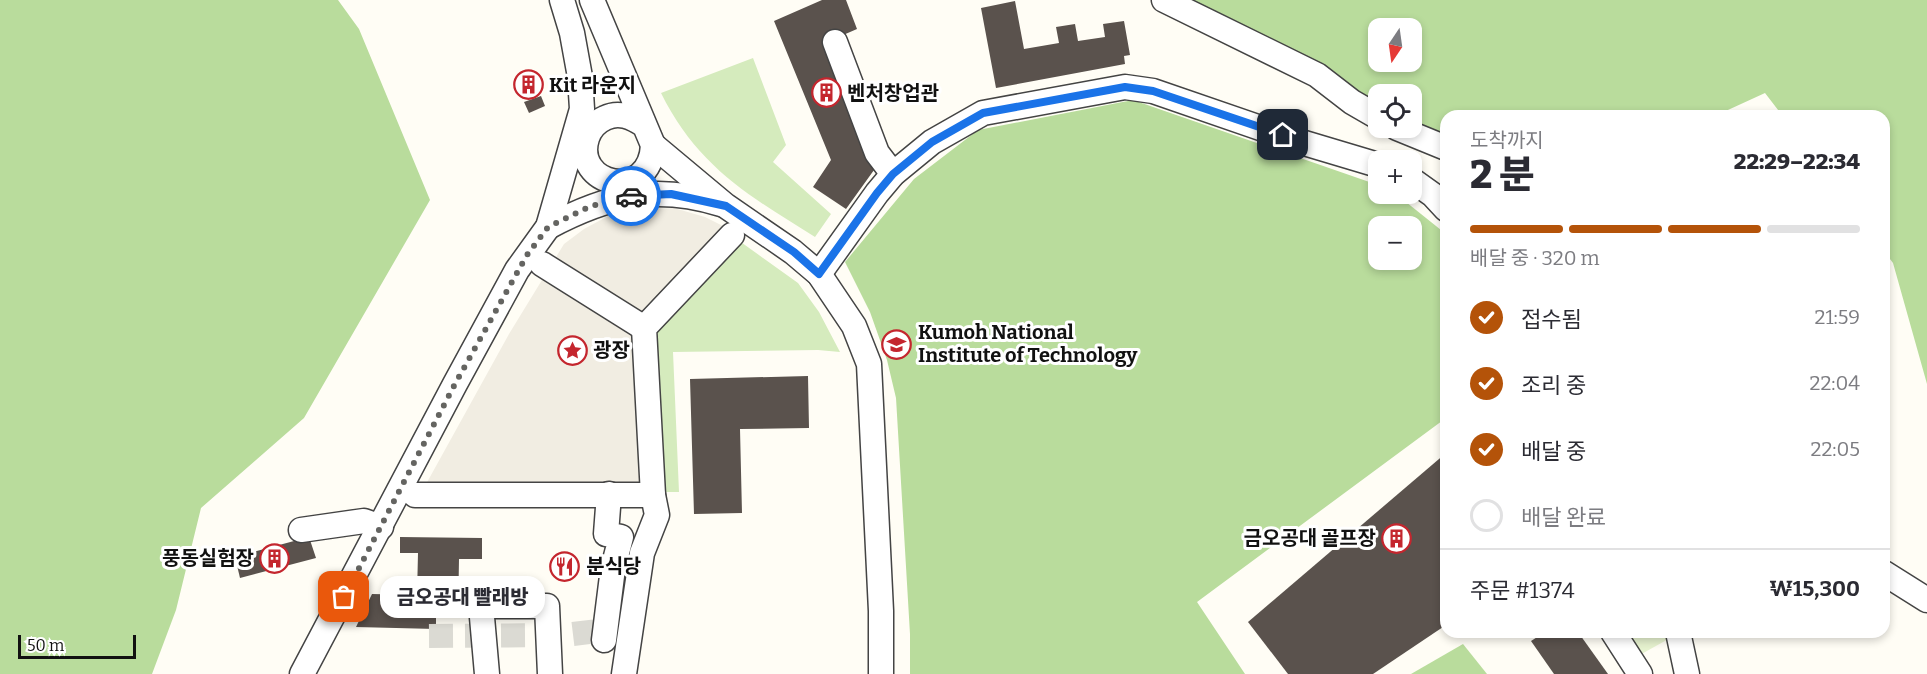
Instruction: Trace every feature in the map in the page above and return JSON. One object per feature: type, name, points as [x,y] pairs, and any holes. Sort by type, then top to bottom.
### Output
[{"type":"street","points":[[562,0],[572,33],[580,77],[585,152],[588,163],[594,172],[603,178],[613,182],[623,182],[634,179],[649,165],[648,135],[592,0]]},
{"type":"street","points":[[1164,0],[1317,75],[1368,111]]},
{"type":"street","points":[[835,42],[877,153],[893,174]]},
{"type":"street","points":[[819,274],[893,174],[932,142],[983,113],[1125,87],[1153,91],[1368,162]]},
{"type":"street","points":[[302,674],[517,270],[548,227],[582,109]]},
{"type":"street","points":[[586,142],[596,124],[615,115],[625,115],[635,119],[648,135],[726,206],[794,252],[819,274],[854,326],[869,364],[881,611],[881,674]]},
{"type":"street","points":[[1422,138],[1440,146]]},
{"type":"street","points":[[548,227],[591,206],[623,182]]},
{"type":"street","points":[[1422,187],[1440,202]]},
{"type":"street","points":[[591,206],[639,194],[671,194],[726,206]]},
{"type":"street","points":[[604,640],[620,615],[657,515],[653,495],[644,328],[732,235]]},
{"type":"street","points":[[542,264],[644,328]]},
{"type":"street","points":[[609,494],[606,534],[621,537],[613,568],[620,615],[624,674]]},
{"type":"street","points":[[416,495],[653,495]]},
{"type":"street","points":[[301,530],[364,521],[381,527]]},
{"type":"street","points":[[1890,577],[1927,600]]},
{"type":"street","points":[[487,674],[481,606],[547,606],[550,674]]},
{"type":"street","points":[[1616,638],[1640,674]]},
{"type":"street","points":[[1679,638],[1687,674]]},
{"type":"green space","points":[[0,0],[338,0],[359,29],[430,200],[304,418],[201,508],[176,610],[152,674],[0,674]]},
{"type":"green space","points":[[1166,0],[1927,0],[1927,384],[1890,259],[1890,110],[1778,110],[1765,93],[1728,110],[1440,110],[1440,141],[1422,132],[1422,84],[1368,84],[1368,105]]},
{"type":"green space","points":[[753,58],[786,145],[773,162],[831,214],[815,237],[747,193],[708,160],[691,141],[661,93]]},
{"type":"green space","points":[[1133,100],[1368,182],[1368,204],[1408,204],[1440,229],[1440,422],[1197,602],[1245,674],[910,674],[910,634],[896,398],[887,360],[870,312],[845,262],[914,179],[978,130]]},
{"type":"green space","points":[[738,240],[798,283],[819,312],[840,352],[818,350],[673,352],[679,492],[655,492],[649,329]]},
{"type":"green space","points":[[1624,638],[1670,638],[1638,656]]},
{"type":"green space","points":[[1463,644],[1487,674],[1411,674]]},
{"type":"shaded area","name":"광장","points":[[674,208],[705,217],[731,230],[644,326],[650,492],[420,495],[509,334],[564,244],[584,229],[612,214],[642,209]]},
{"type":"building","name":"벤처창업관","points":[[822,0],[846,0],[857,29],[827,42],[870,144],[874,170],[846,209],[813,187],[831,160],[774,21]]},
{"type":"building","points":[[1015,1],[1024,49],[1059,43],[1056,27],[1075,24],[1078,41],[1105,37],[1103,24],[1124,21],[1130,55],[1124,56],[1125,64],[996,88],[981,8]]},
{"type":"building","name":"Kit 라운지","points":[[524,76],[532,76],[537,81],[535,92],[524,94],[519,89],[519,81]]},
{"type":"building","points":[[541,96],[545,106],[529,113],[524,102]]},
{"type":"building","points":[[808,376],[809,428],[740,429],[742,513],[694,514],[690,379]]},
{"type":"building","name":"금오공대 골프장","points":[[1440,458],[1440,629],[1373,674],[1288,674],[1248,622]]},
{"type":"building","name":"풍동실험장","points":[[309,537],[316,558],[240,578],[235,557]]},
{"type":"building","points":[[400,537],[482,538],[482,559],[459,559],[458,617],[436,617],[436,629],[356,627],[372,594],[417,595],[418,553],[400,553]]},
{"type":"building","points":[[1536,638],[1582,638],[1608,674],[1554,674],[1531,641]]},
{"type":"tunnel","points":[[429,636],[565,635],[606,630]]},
{"type":"way so far","points":[[344,597],[455,384],[527,255],[548,227],[591,206],[631,196]]},
{"type":"place","name":"Kit 라운지","points":[[528,85]]},
{"type":"place","name":"벤처창업관","points":[[826,93]]},
{"type":"place","name":"Kumoh National Institute of Technology","points":[[897,344]]},
{"type":"place","name":"광장","points":[[572,350]]},
{"type":"place","name":"금오공대 골프장","points":[[1397,538]]},
{"type":"place","name":"풍동실험장","points":[[275,558]]},
{"type":"place","name":"분식당","points":[[565,566]]},
{"type":"place","name":"금오공대 빨래방","points":[[344,597]]},
{"type":"route","points":[[631,196],[671,194],[708,200],[726,206],[794,252],[819,274],[893,174],[932,142],[983,113],[1125,87],[1153,91],[1283,135]]}]
